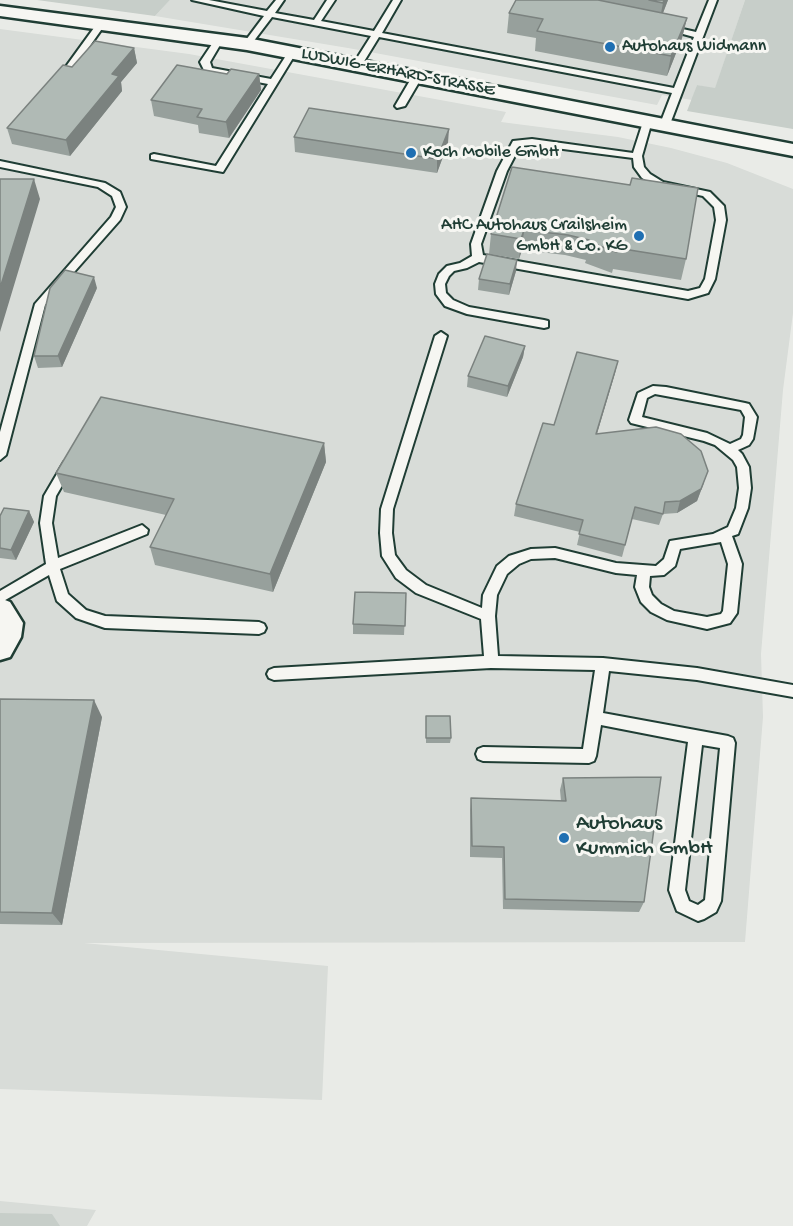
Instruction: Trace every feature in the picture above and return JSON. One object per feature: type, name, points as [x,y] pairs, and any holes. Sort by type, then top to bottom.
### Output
[{"type":"street","name":"LUDWIG-ERHARD-STRASSE","points":[[0,11],[247,44],[793,150]]},
{"type":"street","points":[[0,610],[9,623],[7,637],[0,648]]},
{"type":"lane","points":[[196,0],[678,91]]},
{"type":"lane","points":[[247,44],[280,0]]},
{"type":"lane","points":[[316,23],[331,0]]},
{"type":"lane","points":[[357,66],[397,0]]},
{"type":"lane","points":[[544,324],[467,310],[449,303],[441,294],[440,284],[444,274],[451,268],[463,266],[478,258],[688,295],[704,290],[710,279],[721,220],[719,206],[705,194],[643,178],[638,156],[656,123],[678,91],[713,0]]},
{"type":"lane","points":[[67,72],[102,23]]},
{"type":"lane","points":[[653,26],[700,35]]},
{"type":"lane","points":[[219,40],[205,62],[208,70],[273,82]]},
{"type":"lane","points":[[154,157],[219,170],[292,53]]},
{"type":"lane","points":[[400,106],[417,77]]},
{"type":"lane","points":[[478,258],[476,244],[507,172],[512,146],[523,141],[638,156]]},
{"type":"lane","points":[[0,164],[101,185],[116,194],[121,207],[116,218],[40,304],[0,455]]},
{"type":"lane","points":[[441,336],[387,509],[386,533],[389,556],[401,574],[421,589],[488,616]]},
{"type":"lane","points":[[491,662],[488,616],[490,595],[501,570],[514,560],[531,554],[555,553],[616,568],[658,571],[666,567],[672,550],[681,542],[726,536],[733,530],[742,508],[745,488],[743,467],[729,449],[707,437],[634,420],[642,396],[653,390],[666,391],[745,407],[751,417],[749,436],[745,442],[729,449]]},
{"type":"lane","points":[[77,449],[50,496],[46,523],[53,566],[62,597],[81,614],[105,622],[258,628]]},
{"type":"lane","points":[[0,598],[53,566],[142,530]]},
{"type":"lane","points":[[644,571],[642,588],[646,598],[656,608],[672,616],[707,623],[725,619],[730,613],[735,564],[726,536]]},
{"type":"lane","points":[[274,674],[491,662],[603,664],[697,674],[793,691]]},
{"type":"lane","points":[[483,754],[589,756],[603,664]]},
{"type":"lane","points":[[595,718],[728,743],[713,901],[710,907],[698,913],[682,906],[677,890],[696,737]]},
{"type":"shaded area","points":[[37,0],[170,0],[155,16]]},
{"type":"shaded area","points":[[170,0],[745,0],[715,89],[697,85],[692,100],[662,95],[657,105],[348,48],[155,16]]},
{"type":"shaded area","points":[[745,0],[793,0],[793,129],[687,111],[697,85],[715,88]]},
{"type":"shaded area","points":[[0,29],[189,54],[506,112],[501,122],[618,137],[671,148],[727,163],[793,189],[793,313],[783,390],[761,654],[763,717],[745,942],[84,943],[328,966],[322,1100],[0,1089]]},
{"type":"shaded area","points":[[0,1201],[96,1210],[87,1226],[0,1226]]},
{"type":"shaded area","points":[[0,1213],[52,1214],[60,1226],[0,1226]]},
{"type":"building","points":[[516,0],[598,0],[687,18],[671,56],[537,31],[543,19],[509,13]]},
{"type":"building","points":[[95,41],[134,48],[112,74],[119,76],[66,140],[7,128],[63,65],[72,67]]},
{"type":"building","points":[[177,65],[227,74],[231,69],[259,74],[226,122],[197,117],[202,109],[151,100]]},
{"type":"building","points":[[309,108],[449,129],[437,159],[294,137]]},
{"type":"building","points":[[512,167],[630,185],[632,178],[698,188],[686,259],[617,248],[616,252],[589,242],[589,240],[568,235],[524,230],[521,239],[491,234]]},
{"type":"building","points":[[0,179],[34,179],[0,288]]},
{"type":"building","points":[[487,254],[517,260],[510,284],[479,279]]},
{"type":"building","points":[[65,270],[94,277],[58,356],[34,356],[50,288]]},
{"type":"building","points":[[485,336],[525,346],[508,386],[468,376]]},
{"type":"building","points":[[577,352],[618,361],[596,434],[656,427],[681,434],[701,451],[708,471],[701,489],[680,501],[665,502],[663,514],[635,507],[625,545],[579,534],[583,520],[516,504],[543,423],[554,425]]},
{"type":"building","points":[[101,397],[324,443],[270,574],[150,547],[174,499],[56,473]]},
{"type":"building","points":[[4,508],[29,511],[11,550],[0,548],[0,516]]},
{"type":"building","points":[[355,592],[406,593],[405,626],[353,624]]},
{"type":"building","points":[[0,699],[94,700],[52,913],[0,912]]},
{"type":"building","points":[[426,716],[450,716],[451,738],[426,738]]},
{"type":"building","points":[[661,777],[644,902],[505,899],[504,847],[472,846],[471,798],[566,801],[563,778]]},
{"type":"place","name":"Autohaus Widmann","points":[[610,47]]},
{"type":"place","name":"Koch Mobile GmbH","points":[[411,153]]},
{"type":"place","name":"AHC Autohaus Crailsheim GmbH & Co. KG","points":[[639,236]]},
{"type":"place","name":"Autohaus Kummich GmbH","points":[[564,838]]}]
